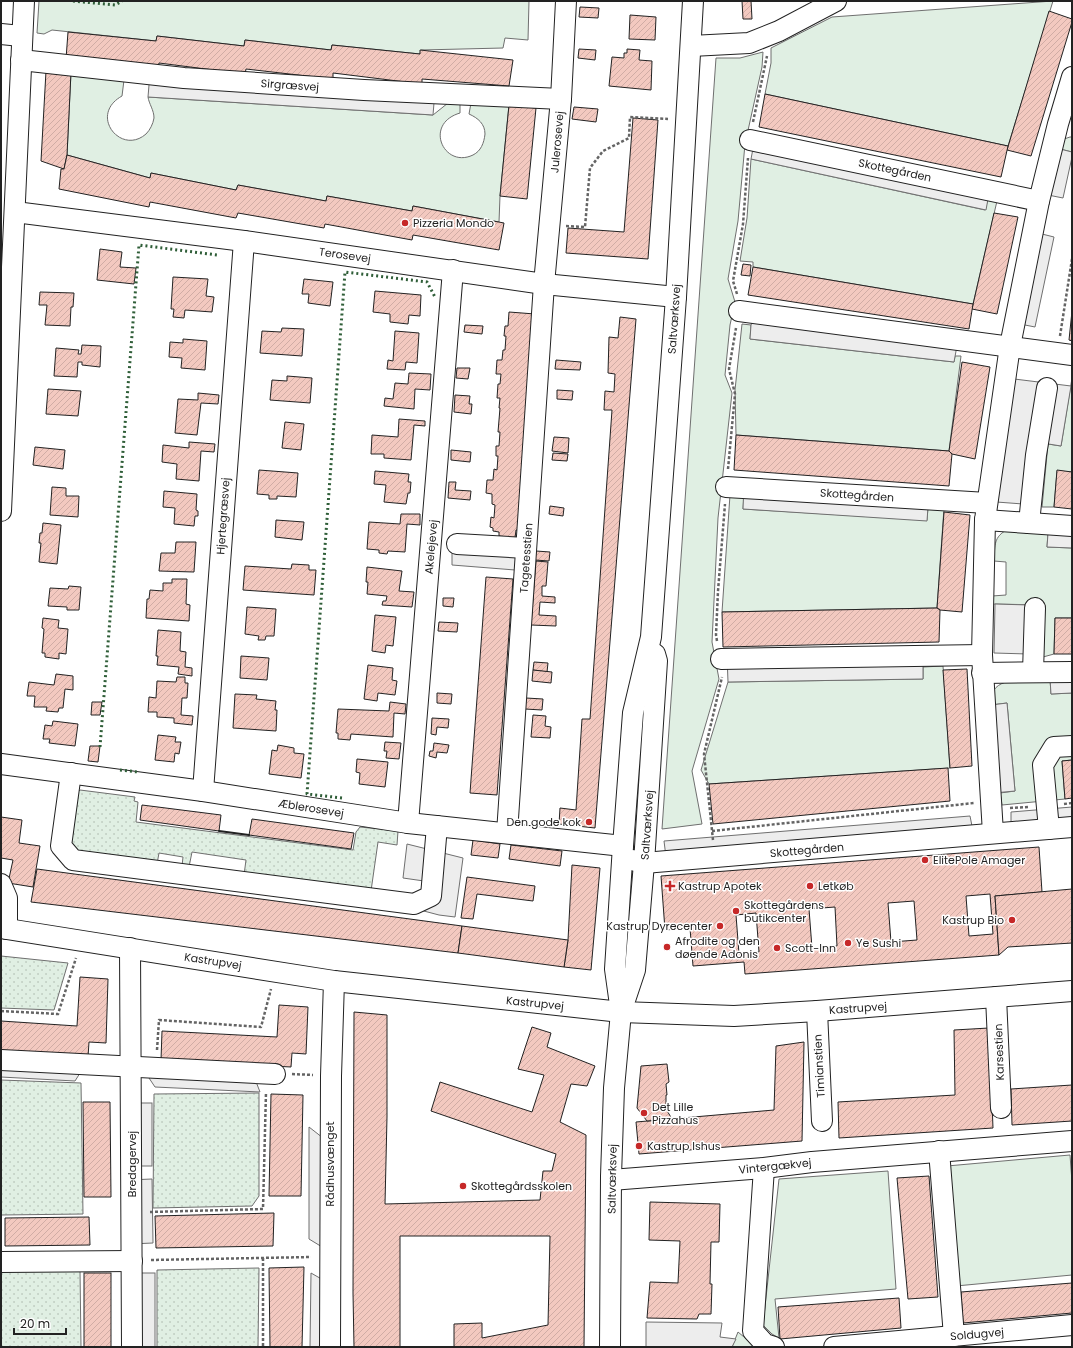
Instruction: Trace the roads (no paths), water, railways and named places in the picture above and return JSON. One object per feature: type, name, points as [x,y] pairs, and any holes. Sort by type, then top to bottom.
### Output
[{"type":"street","points":[[1,511],[5,327],[15,212],[9,163],[21,60],[21,36],[24,1]]},
{"type":"street","name":"Julerosevej","points":[[544,284],[561,99],[566,1]]},
{"type":"street","name":"Saltværksvej","points":[[610,1347],[611,1180],[614,1088],[621,1012],[616,969],[622,852],[633,713],[651,637],[676,297],[693,1]]},
{"type":"street","points":[[691,46],[749,43],[779,31],[836,1]]},
{"type":"street","points":[[1,34],[21,36]]},
{"type":"street","name":"Sirgræsvej","points":[[21,60],[184,78],[364,90],[561,99]]},
{"type":"street","points":[[993,833],[982,664],[986,512],[1010,346],[1039,201],[1065,126],[1072,76]]},
{"type":"street","name":"Skottegården","points":[[750,140],[1039,201]]},
{"type":"street","name":"Terosevej","points":[[15,212],[244,241],[544,284],[676,297]]},
{"type":"street","name":"Hjertegræsvej","points":[[203,791],[244,241]]},
{"type":"street","name":"Akelejevej","points":[[408,823],[453,270]]},
{"type":"street","name":"Tagetesstien","points":[[507,833],[544,284]]},
{"type":"street","points":[[739,311],[1065,354]]},
{"type":"street","points":[[1030,523],[1036,455],[1047,388]]},
{"type":"street","name":"Skottegården","points":[[726,487],[986,512],[1030,523],[1072,526]]},
{"type":"street","points":[[458,544],[526,548]]},
{"type":"street","points":[[1033,672],[1035,608]]},
{"type":"street","name":"Saltværksvej","points":[[621,1012],[635,970],[644,863],[657,661],[651,637]]},
{"type":"street","points":[[721,658],[982,664],[1033,672],[1072,672]]},
{"type":"street","points":[[1049,829],[1043,766],[1054,747],[1072,746]]},
{"type":"street","name":"Æblerosevej","points":[[1,764],[203,791],[408,823],[507,833],[622,852]]},
{"type":"street","points":[[71,773],[62,846],[73,860],[414,904],[431,896],[437,826]]},
{"type":"street","name":"Skottegården","points":[[622,852],[644,863],[1072,827]]},
{"type":"street","points":[[1,884],[8,898],[4,928]]},
{"type":"street","name":"Kastrupvej","points":[[4,928],[334,981],[621,1012],[734,1016],[1072,991]]},
{"type":"street","name":"Bredagervej","points":[[130,948],[132,1067],[132,1347]]},
{"type":"street","name":"Rådhusvænget","points":[[330,1347],[330,1076],[334,981]]},
{"type":"street","name":"Karsestien","points":[[996,997],[1001,1108]]},
{"type":"street","name":"Timianstien","points":[[817,1011],[822,1121]]},
{"type":"street","points":[[1,1060],[271,1073]]},
{"type":"street","name":"Vintergækvej","points":[[611,1180],[764,1168],[812,1162],[939,1151],[1072,1141]]},
{"type":"street","points":[[939,1151],[965,1339]]},
{"type":"street","points":[[764,1168],[753,1331],[766,1344],[774,1347]]},
{"type":"street","points":[[1,1262],[132,1260]]},
{"type":"street","name":"Soldugvej","points":[[834,1347],[965,1339],[1072,1325]]},
{"type":"place","name":"Pizzeria Mondo","points":[[405,223]]},
{"type":"place","name":"Den gode kok","points":[[589,822]]},
{"type":"place","name":"ElitePole Amager","points":[[925,860]]},
{"type":"place","name":"Kastrup Apotek","points":[[670,886]]},
{"type":"place","name":"Letkøb","points":[[810,886]]},
{"type":"place","name":"Skottegårdens butikcenter","points":[[736,911]]},
{"type":"place","name":"Kastrup Bio","points":[[1012,920]]},
{"type":"place","name":"Kastrup Dyrecenter","points":[[720,926]]},
{"type":"place","name":"Ye Sushi","points":[[848,943]]},
{"type":"place","name":"Afrodite og den døende Adonis","points":[[667,947]]},
{"type":"place","name":"Scott-Inn","points":[[777,948]]},
{"type":"place","name":"Det Lille Pizzahus","points":[[644,1113]]},
{"type":"place","name":"Kastrup Ishus","points":[[639,1146]]},
{"type":"place","name":"Skottegårdsskolen","points":[[463,1186]]}]
